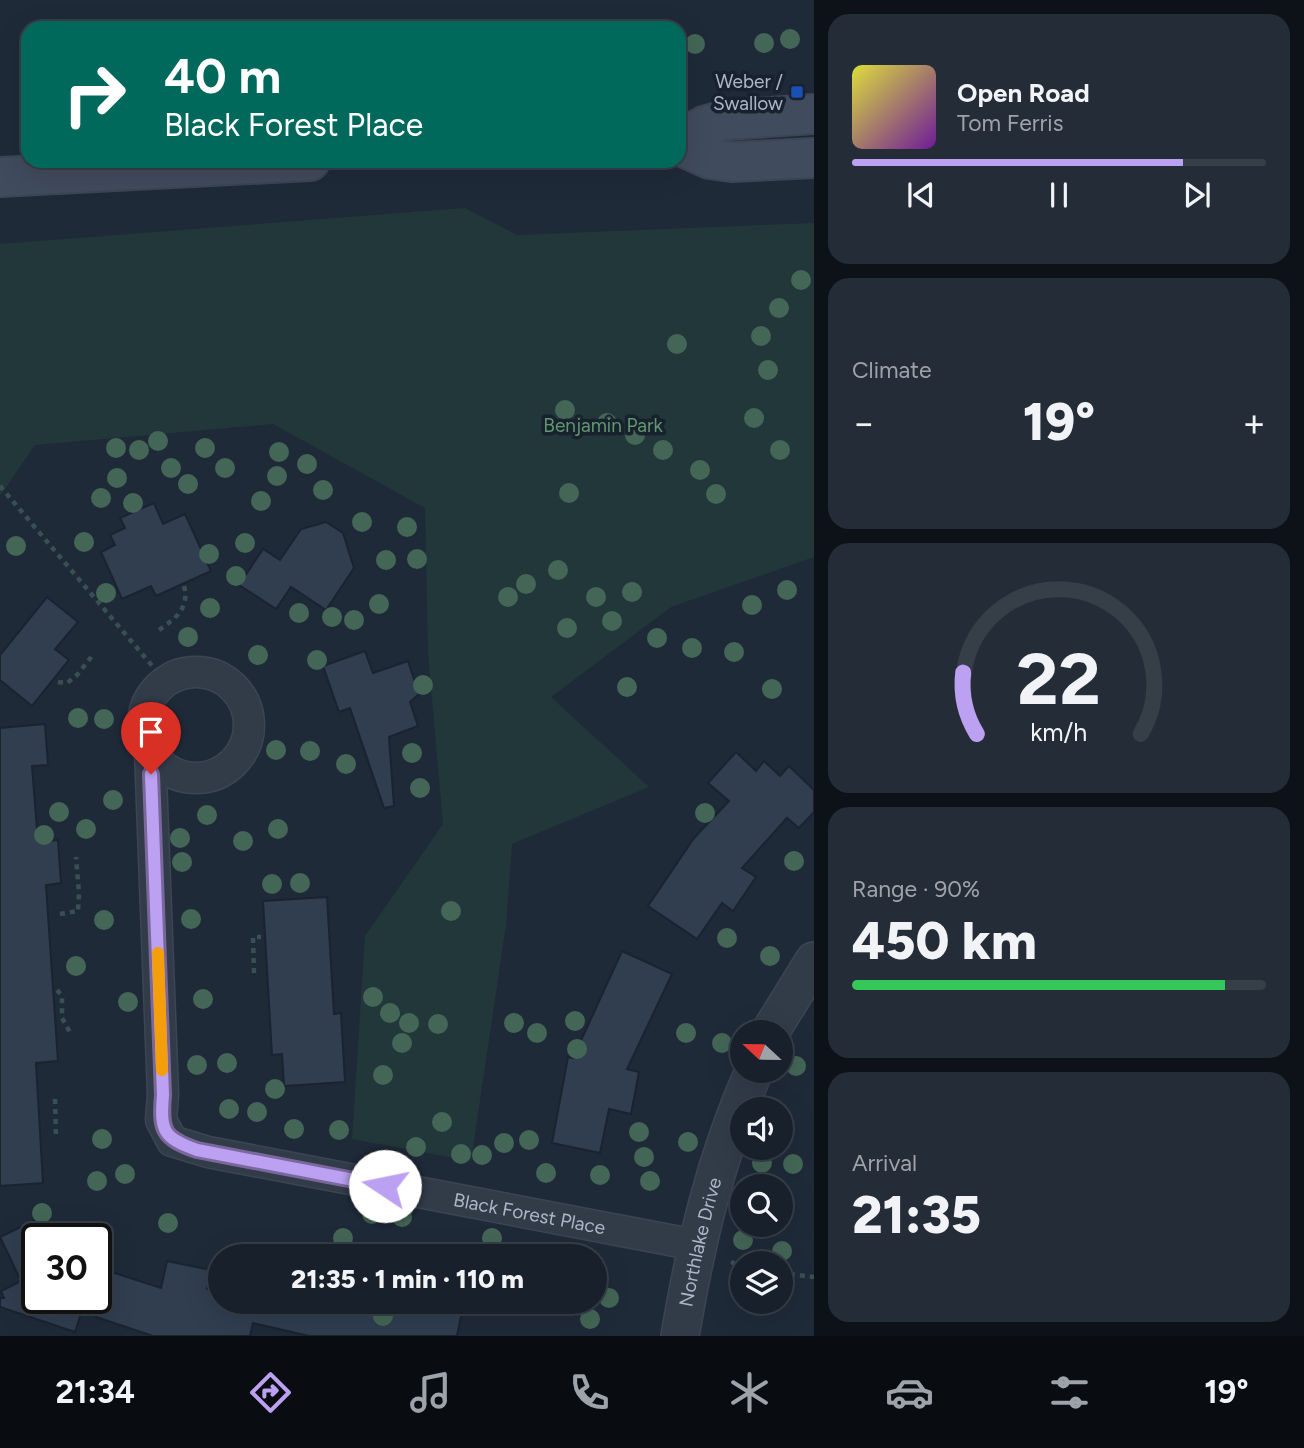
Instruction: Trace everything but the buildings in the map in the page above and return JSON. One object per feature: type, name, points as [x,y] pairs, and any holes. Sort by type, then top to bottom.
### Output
[{"type":"main road","points":[[686,138],[704,126],[725,120],[814,114]]},
{"type":"main road","points":[[686,146],[710,159],[732,162],[814,158]]},
{"type":"main road","points":[[0,177],[174,168]]},
{"type":"street","points":[[150,751],[164,767],[180,776],[199,778],[226,769],[237,760],[247,740],[250,721],[246,705],[236,689],[226,680],[201,671],[187,672],[165,681]]},
{"type":"street","name":"Black Forest Place","points":[[165,681],[156,688],[146,705],[143,727],[150,751],[163,1095],[160,1120],[172,1141],[208,1152],[696,1245]]},
{"type":"street","points":[[777,1020],[814,961]]},
{"type":"street","name":"Northlake Drive","points":[[680,1336],[696,1245],[713,1179],[749,1083]]},
{"type":"path","points":[[0,486],[165,681]]},
{"type":"path","points":[[159,630],[173,620],[186,605],[184,586]]},
{"type":"path","points":[[58,682],[67,683],[92,656]]},
{"type":"path","points":[[60,914],[78,911],[76,857]]},
{"type":"path","points":[[254,973],[253,937],[261,937]]},
{"type":"path","points":[[57,990],[62,996],[62,1018],[71,1034]]},
{"type":"path","points":[[55,1099],[56,1138]]},
{"type":"path","points":[[793,1275],[814,1277]]},
{"type":"green space","name":"Benjamin Park","points":[[465,208],[517,235],[814,223],[814,557],[671,607],[551,697],[649,787],[512,844],[506,925],[471,1161],[352,1139],[365,936],[443,824],[428,654],[425,508],[273,424],[35,445],[0,496],[0,244]]},
{"type":"slow traffic","points":[[158,953],[162,1070]]},
{"type":"place","name":"Weber / Swallow","points":[[797,92]]},
{"type":"route","points":[[151,774],[163,1095],[160,1120],[172,1141],[197,1150],[385,1186]]}]
